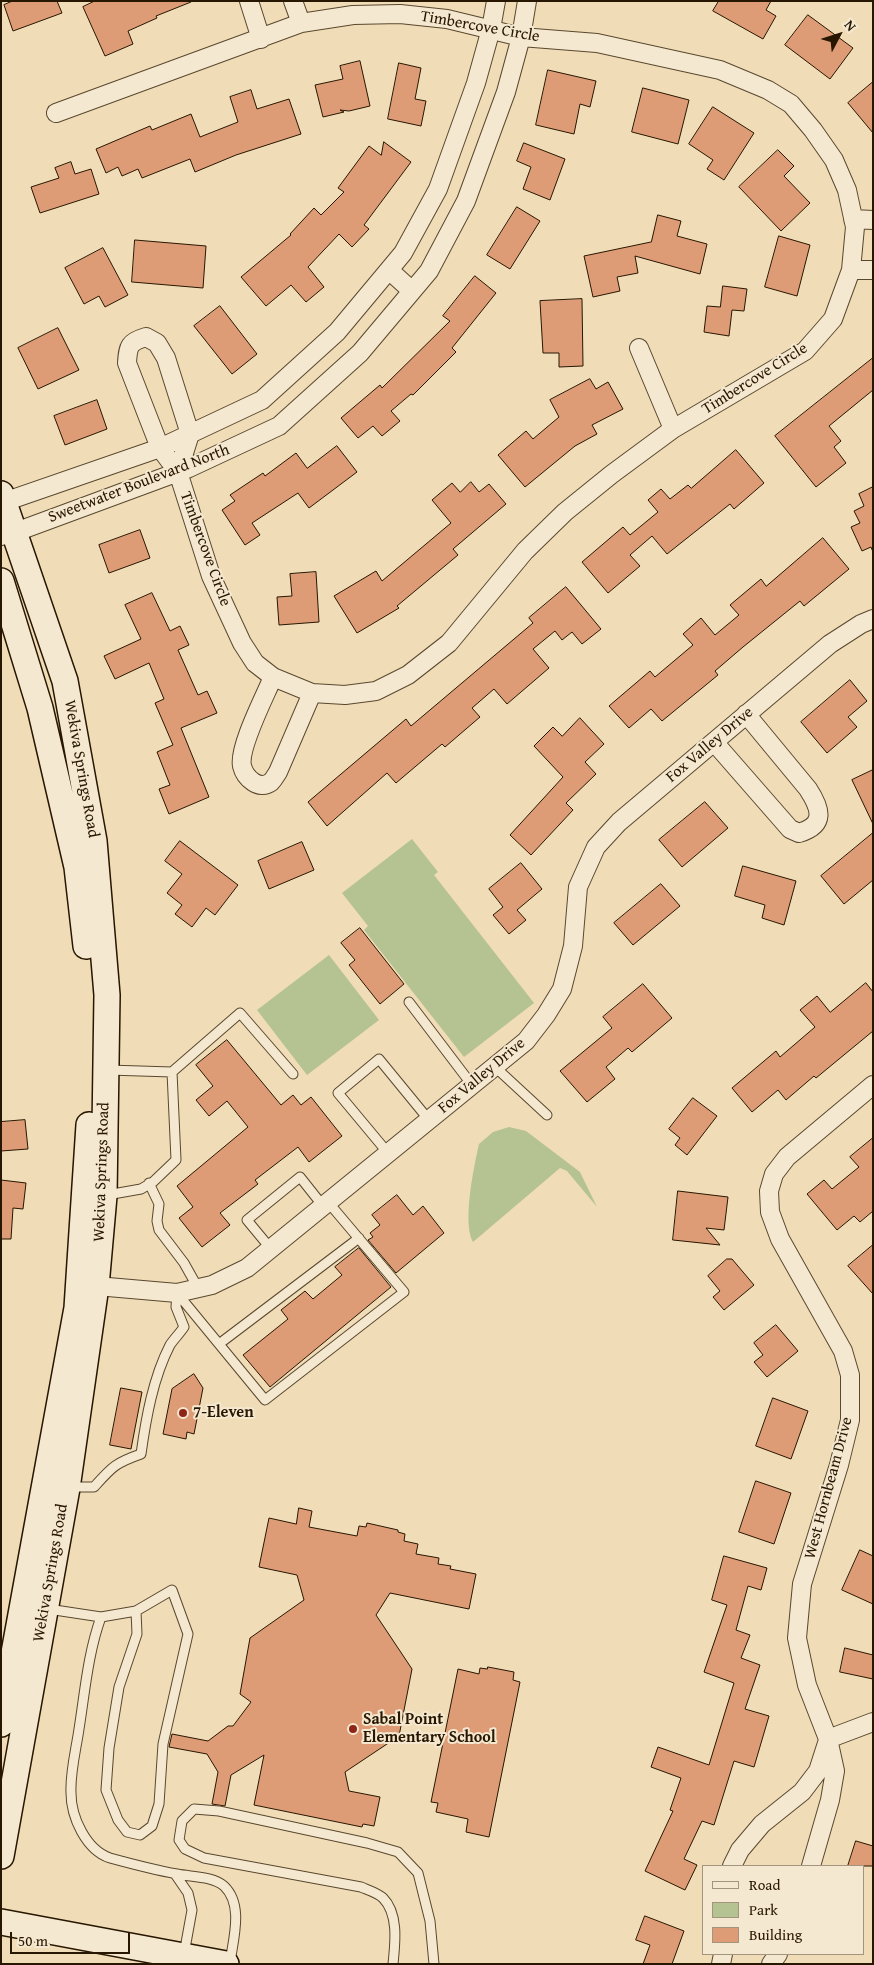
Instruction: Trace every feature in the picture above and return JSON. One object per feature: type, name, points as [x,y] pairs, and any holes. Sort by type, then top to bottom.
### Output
[{"type":"main road","name":"Wekiva Springs Road","points":[[1,1724],[77,1308],[87,1285],[104,1196],[107,995],[92,831],[65,680],[7,534],[2,500]]},
{"type":"main road","name":"Wekiva Springs Road","points":[[1,581],[40,708],[77,867],[96,1029],[87,1285],[67,1488],[1,1856]]},
{"type":"main road","points":[[1,1922],[228,1964]]},
{"type":"street","points":[[249,1],[261,39]]},
{"type":"street","points":[[293,1],[301,23]]},
{"type":"street","name":"Sweetwater Boulevard North","points":[[2,500],[160,448],[262,400],[338,332],[403,253],[438,189],[476,83],[491,29],[496,1]]},
{"type":"street","name":"Sweetwater Boulevard North","points":[[7,534],[178,472],[279,426],[360,353],[429,271],[466,202],[506,92],[521,37],[527,1]]},
{"type":"street","name":"Timbercove Circle","points":[[56,113],[301,23],[353,15],[400,14],[446,19],[521,37],[598,43],[720,70],[768,90],[791,104],[813,130],[834,160],[847,190],[855,227],[851,270],[833,319],[804,351],[673,429],[565,512],[525,551],[449,643],[408,675],[376,691],[345,695],[312,693],[272,677],[255,663],[242,643],[212,576],[178,472],[160,448],[128,363],[128,348],[135,340],[146,337],[157,343],[166,358],[190,434]]},
{"type":"street","points":[[853,219],[873,220]]},
{"type":"street","points":[[389,270],[412,290]]},
{"type":"street","points":[[851,270],[873,270]]},
{"type":"street","points":[[639,348],[673,429]]},
{"type":"street","points":[[178,472],[190,434]]},
{"type":"street","name":"Fox Valley Drive","points":[[87,1285],[177,1293],[212,1286],[247,1268],[526,1041],[546,1015],[562,989],[573,946],[578,887],[596,847],[619,822],[830,644],[861,624],[873,619]]},
{"type":"street","points":[[272,677],[244,746],[242,764],[246,776],[254,783],[263,785],[271,782],[278,772],[312,693]]},
{"type":"street","points":[[714,742],[790,829],[799,833],[809,830],[816,824],[819,814],[817,802],[746,714]]},
{"type":"street","name":"West Hornbeam Drive","points":[[811,1865],[830,1800],[835,1771],[828,1739],[807,1685],[797,1638],[802,1584],[839,1466],[850,1420],[850,1375],[842,1351],[780,1239],[770,1212],[769,1191],[774,1174],[787,1157],[873,1085]]},
{"type":"street","points":[[732,1865],[740,1850],[762,1824],[802,1792],[818,1772],[828,1739],[873,1722]]},
{"type":"lane","points":[[409,1002],[472,1085]]},
{"type":"lane","points":[[106,1070],[172,1072],[240,1013],[293,1074]]},
{"type":"lane","points":[[388,1153],[338,1093],[379,1060],[429,1120]]},
{"type":"lane","points":[[494,1066],[547,1115]]},
{"type":"lane","points":[[104,1196],[141,1189],[176,1160],[172,1072]]},
{"type":"lane","points":[[177,1293],[265,1400],[404,1292],[358,1238],[300,1177],[247,1220],[271,1249]]},
{"type":"lane","points":[[149,1184],[159,1204],[157,1221],[159,1230],[184,1263],[198,1288]]},
{"type":"lane","points":[[219,1344],[358,1238]]},
{"type":"lane","points":[[67,1488],[94,1487],[121,1460],[141,1454],[144,1429],[157,1376],[171,1345],[184,1327],[176,1307],[177,1293]]},
{"type":"lane","points":[[45,1609],[102,1617],[136,1611],[172,1590],[188,1634],[163,1744],[159,1804],[152,1826],[140,1835],[127,1832],[118,1820],[106,1790],[109,1748],[119,1687],[137,1634],[136,1611]]},
{"type":"lane","points":[[102,1617],[93,1641],[73,1769],[70,1794],[74,1816],[89,1844],[108,1857],[176,1874],[210,1880],[223,1885],[232,1897],[236,1918],[228,1964]]},
{"type":"lane","points":[[393,1964],[396,1942],[392,1912],[382,1898],[361,1887],[204,1858],[185,1849],[179,1840],[182,1821],[194,1809],[218,1811],[367,1843],[398,1852],[418,1873],[430,1921],[434,1964]]},
{"type":"lane","points":[[176,1874],[188,1893],[192,1910],[183,1956]]},
{"type":"green space","points":[[412,839],[438,872],[434,875],[534,1003],[464,1057],[364,930],[368,926],[342,893]]},
{"type":"green space","points":[[329,955],[379,1020],[307,1075],[257,1010]]},
{"type":"green space","points":[[509,1127],[526,1131],[580,1172],[597,1207],[567,1171],[560,1168],[473,1242],[470,1233],[469,1208],[479,1144],[493,1132]]},
{"type":"building","points":[[13,1],[57,1],[62,13],[13,31],[4,5]]},
{"type":"building","points":[[95,1],[191,2],[156,16],[157,18],[128,31],[133,44],[105,56],[83,7]]},
{"type":"building","points":[[719,1],[771,1],[766,10],[776,16],[763,39],[713,11]]},
{"type":"building","points":[[808,15],[853,48],[830,79],[785,45]]},
{"type":"building","points":[[360,61],[370,106],[349,111],[340,110],[344,112],[323,117],[315,85],[343,79],[340,66]]},
{"type":"building","points":[[399,63],[421,68],[415,99],[426,101],[421,126],[388,119]]},
{"type":"building","points":[[548,70],[596,81],[590,107],[580,104],[574,134],[536,125]]},
{"type":"building","points":[[873,82],[873,133],[848,103]]},
{"type":"building","points":[[643,88],[689,100],[678,144],[632,132]]},
{"type":"building","points":[[251,90],[257,109],[289,99],[301,134],[236,155],[195,172],[190,159],[142,178],[138,169],[122,176],[118,167],[106,173],[96,149],[150,126],[152,130],[191,114],[200,137],[238,122],[230,97]]},
{"type":"building","points":[[713,107],[754,133],[724,180],[707,169],[713,160],[689,144]]},
{"type":"building","points":[[384,142],[411,162],[364,225],[369,229],[352,247],[339,234],[308,267],[324,287],[306,302],[291,285],[266,306],[241,277],[291,235],[314,208],[321,215],[344,192],[338,188],[369,146],[381,155]]},
{"type":"building","points":[[524,143],[565,159],[550,200],[523,189],[531,167],[517,161]]},
{"type":"building","points":[[778,150],[794,166],[784,176],[810,203],[781,231],[739,187]]},
{"type":"building","points":[[71,162],[75,174],[91,169],[99,194],[40,213],[31,187],[59,178],[55,168]]},
{"type":"building","points":[[517,207],[540,221],[510,269],[487,255]]},
{"type":"building","points":[[658,215],[681,221],[677,236],[707,244],[700,274],[635,256],[638,273],[617,277],[620,291],[593,297],[584,256],[651,242]]},
{"type":"building","points":[[779,236],[810,245],[797,296],[765,287]]},
{"type":"building","points":[[135,240],[206,246],[203,288],[132,282]]},
{"type":"building","points":[[103,248],[128,295],[105,307],[99,296],[84,304],[65,268]]},
{"type":"building","points":[[475,276],[496,293],[452,348],[456,352],[413,395],[411,394],[391,411],[400,421],[382,436],[373,426],[358,438],[341,418],[380,385],[382,388],[450,321],[443,316]]},
{"type":"building","points":[[723,286],[747,289],[744,311],[732,310],[729,336],[704,332],[707,306],[720,307]]},
{"type":"building","points":[[582,299],[583,366],[559,367],[559,353],[543,353],[540,301]]},
{"type":"building","points":[[220,306],[257,354],[232,374],[194,326]]},
{"type":"building","points":[[58,328],[79,370],[38,389],[18,348]]},
{"type":"building","points":[[873,358],[873,390],[829,426],[841,441],[834,447],[846,463],[816,487],[775,436]]},
{"type":"building","points":[[590,379],[596,389],[608,382],[623,409],[592,425],[597,434],[575,446],[525,487],[498,455],[526,431],[533,439],[559,417],[550,400]]},
{"type":"building","points":[[97,400],[107,429],[65,445],[54,416]]},
{"type":"building","points":[[337,446],[357,472],[309,508],[298,493],[252,523],[260,535],[245,545],[222,510],[235,501],[230,495],[263,473],[265,476],[296,453],[307,468]]},
{"type":"building","points":[[736,450],[764,483],[734,509],[730,504],[667,554],[652,536],[630,555],[640,566],[608,593],[582,562],[623,527],[630,535],[658,512],[648,500],[661,489],[670,499],[688,485],[691,488]]},
{"type":"building","points":[[471,482],[479,492],[489,484],[506,504],[453,549],[458,555],[397,606],[399,608],[357,633],[334,596],[376,571],[382,581],[451,523],[432,500],[452,483],[460,492]]},
{"type":"building","points":[[873,487],[873,552],[871,547],[862,551],[851,527],[860,523],[854,511],[864,506],[859,494]]},
{"type":"building","points":[[140,530],[150,558],[109,573],[99,545]]},
{"type":"building","points":[[823,538],[849,569],[804,606],[800,601],[743,647],[715,671],[718,675],[662,721],[651,709],[629,728],[609,706],[650,671],[655,677],[693,645],[683,634],[701,618],[715,635],[739,615],[730,605],[761,579],[766,586]]},
{"type":"building","points":[[316,572],[319,622],[279,625],[277,597],[292,596],[290,574]]},
{"type":"building","points":[[566,587],[601,629],[582,644],[572,632],[562,640],[555,631],[533,649],[549,668],[507,704],[494,689],[472,708],[480,717],[445,747],[442,744],[396,783],[387,773],[327,826],[308,802],[406,719],[411,726],[533,623],[529,618]]},
{"type":"building","points":[[152,593],[170,631],[180,626],[189,645],[178,650],[198,695],[207,691],[217,713],[181,728],[209,797],[169,814],[159,789],[170,785],[157,752],[173,745],[155,703],[164,699],[149,663],[115,679],[104,656],[141,639],[125,605]]},
{"type":"building","points":[[850,680],[867,701],[848,717],[857,727],[827,753],[801,722]]},
{"type":"building","points":[[580,718],[604,744],[585,762],[596,774],[566,803],[573,810],[531,855],[510,835],[563,777],[534,746],[553,727],[562,736]]},
{"type":"building","points":[[873,770],[873,824],[852,780]]},
{"type":"building","points":[[705,802],[728,828],[682,867],[659,840]]},
{"type":"building","points":[[873,833],[873,880],[844,904],[821,876]]},
{"type":"building","points":[[180,841],[238,885],[215,915],[206,908],[192,927],[175,914],[182,905],[167,893],[182,874],[165,861]]},
{"type":"building","points":[[302,842],[314,870],[269,889],[258,861]]},
{"type":"building","points":[[521,863],[542,889],[517,910],[526,920],[509,934],[493,915],[503,907],[489,889]]},
{"type":"building","points":[[743,866],[796,881],[784,925],[762,918],[765,905],[735,896]]},
{"type":"building","points":[[661,884],[680,906],[633,945],[614,923]]},
{"type":"building","points":[[360,928],[404,984],[380,1004],[349,965],[355,960],[341,943]]},
{"type":"building","points":[[866,983],[873,992],[873,1031],[786,1100],[778,1090],[752,1112],[732,1088],[776,1051],[780,1057],[815,1027],[800,1010],[817,996],[830,1012]]},
{"type":"building","points":[[643,984],[672,1018],[632,1052],[628,1048],[606,1067],[615,1079],[587,1102],[560,1071],[612,1028],[603,1017]]},
{"type":"building","points":[[227,1040],[281,1105],[293,1095],[301,1105],[311,1097],[342,1136],[309,1162],[298,1147],[255,1180],[258,1184],[220,1213],[230,1225],[202,1247],[179,1218],[193,1207],[177,1186],[248,1127],[227,1101],[209,1116],[196,1100],[213,1086],[196,1065]]},
{"type":"building","points":[[693,1098],[717,1116],[687,1155],[675,1145],[680,1138],[669,1129]]},
{"type":"building","points":[[25,1120],[28,1149],[1,1151],[1,1122]]},
{"type":"building","points":[[873,1138],[873,1211],[860,1222],[854,1216],[837,1230],[807,1194],[824,1180],[832,1189],[859,1167],[850,1157]]},
{"type":"building","points":[[1,1180],[26,1183],[23,1209],[13,1208],[11,1239],[1,1239]]},
{"type":"building","points":[[678,1191],[728,1197],[724,1230],[706,1228],[720,1245],[673,1240]]},
{"type":"building","points":[[397,1195],[413,1215],[423,1206],[444,1233],[396,1273],[368,1240],[373,1237],[370,1233],[380,1225],[372,1215]]},
{"type":"building","points":[[873,1245],[873,1294],[848,1266]]},
{"type":"building","points":[[359,1248],[391,1287],[270,1387],[243,1355],[288,1319],[281,1310],[305,1291],[313,1299],[342,1275],[335,1267]]},
{"type":"building","points":[[727,1259],[732,1259],[754,1285],[724,1310],[713,1297],[720,1291],[708,1276]]},
{"type":"building","points":[[776,1325],[798,1351],[767,1377],[754,1362],[763,1355],[754,1343]]},
{"type":"building","name":"7-Eleven","points":[[194,1374],[203,1388],[194,1434],[187,1432],[186,1439],[163,1434],[172,1389]]},
{"type":"building","points":[[121,1388],[142,1392],[131,1449],[110,1445]]},
{"type":"building","points":[[773,1398],[808,1411],[791,1459],[756,1446]]},
{"type":"building","points":[[756,1481],[791,1493],[774,1544],[739,1532]]},
{"type":"building","points":[[299,1508],[312,1511],[309,1527],[357,1536],[359,1526],[366,1527],[367,1523],[398,1530],[398,1532],[405,1534],[404,1541],[418,1544],[416,1554],[439,1558],[438,1564],[451,1566],[450,1569],[476,1574],[469,1609],[390,1593],[376,1615],[412,1669],[399,1736],[345,1772],[349,1791],[380,1797],[374,1826],[363,1824],[362,1827],[254,1805],[264,1755],[231,1775],[225,1806],[212,1804],[218,1772],[207,1754],[169,1747],[172,1734],[208,1741],[228,1726],[233,1726],[251,1702],[240,1694],[250,1638],[304,1600],[297,1575],[259,1567],[269,1518],[296,1524]]},
{"type":"building","points":[[860,1550],[873,1556],[873,1604],[842,1590]]},
{"type":"building","points":[[724,1556],[767,1568],[761,1590],[748,1586],[736,1630],[750,1635],[741,1658],[760,1665],[745,1709],[769,1716],[754,1767],[734,1761],[714,1825],[702,1821],[684,1859],[697,1865],[685,1890],[645,1871],[673,1811],[670,1810],[681,1778],[651,1767],[658,1747],[709,1765],[734,1683],[704,1672],[727,1605],[712,1600]]},
{"type":"building","points":[[845,1648],[873,1655],[873,1679],[840,1672]]},
{"type":"building","points":[[488,1667],[514,1672],[513,1680],[520,1682],[489,1837],[466,1832],[468,1819],[436,1812],[438,1803],[431,1802],[458,1669],[479,1674],[480,1668],[487,1669]]},
{"type":"building","points":[[856,1841],[873,1846],[873,1866],[848,1865]]},
{"type":"building","points":[[645,1916],[684,1931],[672,1964],[643,1964],[650,1945],[636,1940]]},
{"type":"place","name":"7-Eleven","points":[[183,1413]]},
{"type":"place","name":"Sabal Point Elementary School","points":[[353,1729]]}]
